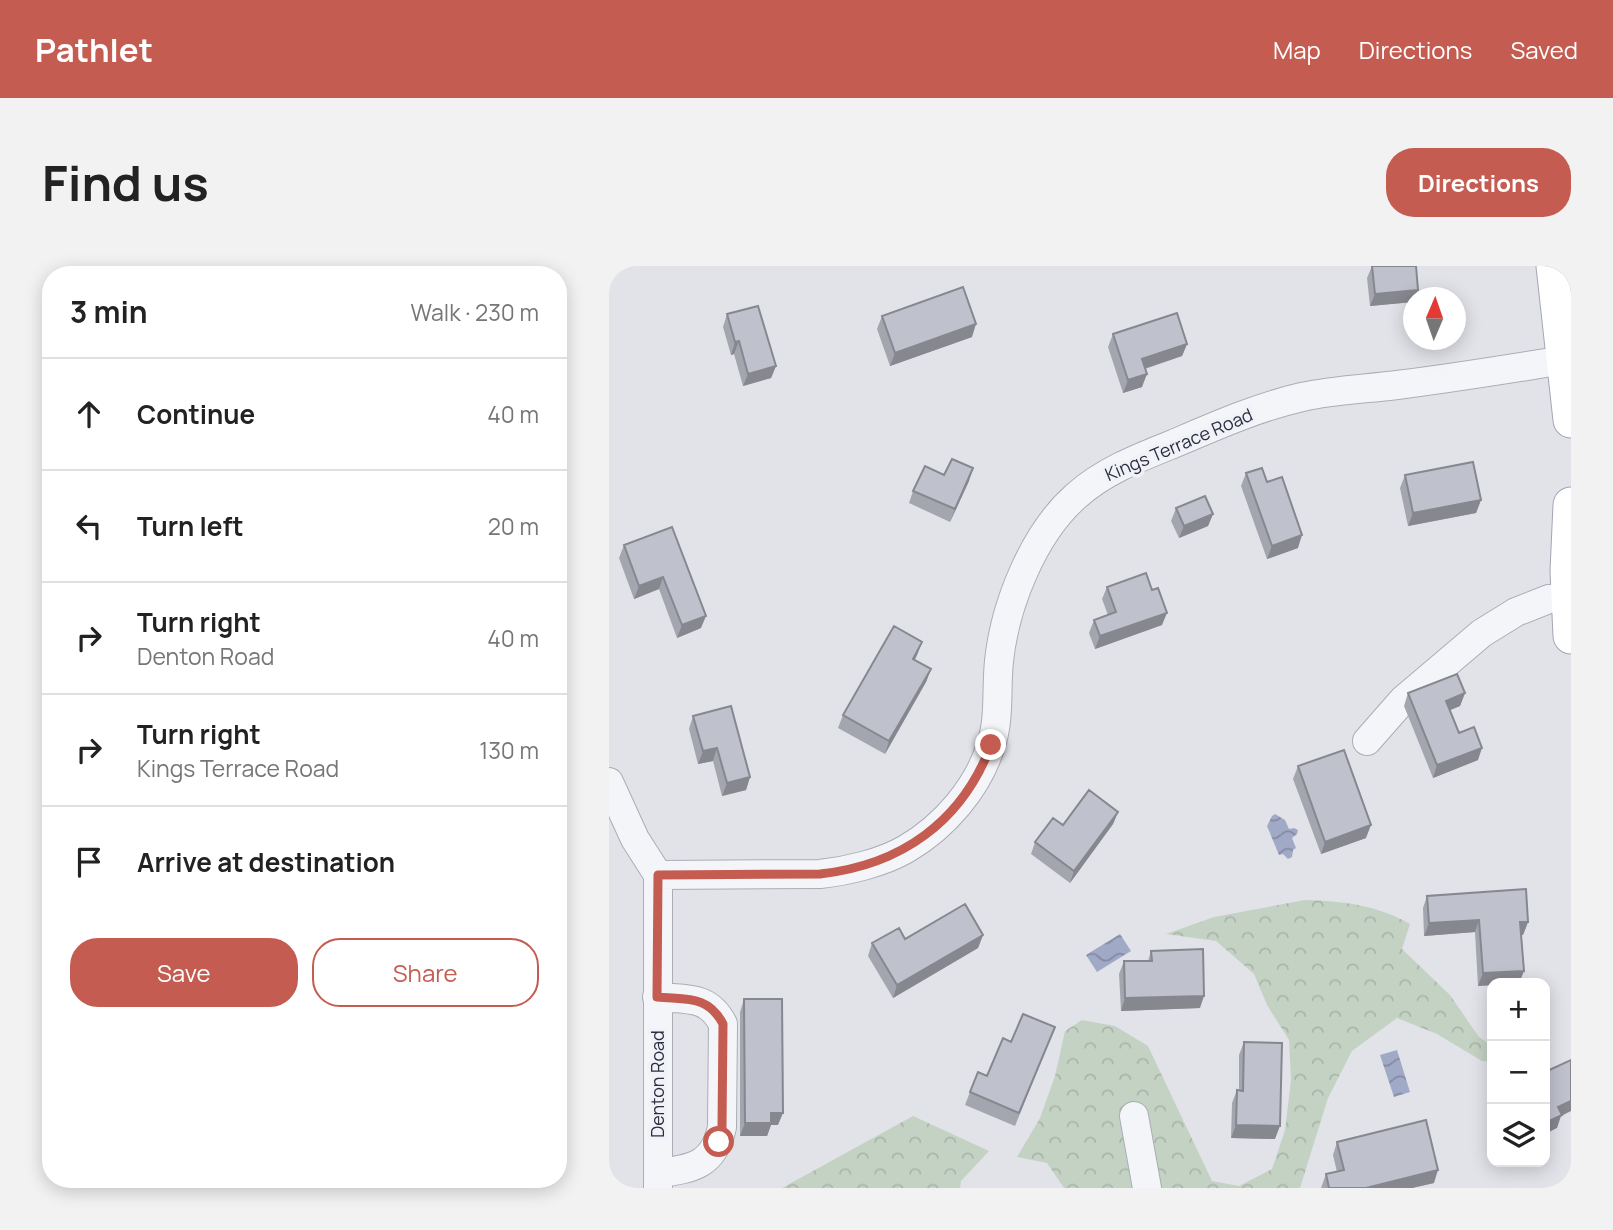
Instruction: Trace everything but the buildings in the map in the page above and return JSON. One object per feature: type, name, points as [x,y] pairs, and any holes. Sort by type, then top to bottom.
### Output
[{"type":"main road","points":[[1554,266],[1571,420]]},
{"type":"main road","points":[[1571,505],[1571,636]]},
{"type":"street","name":"Kings Terrace Road","points":[[658,875],[820,874],[846,871],[904,850],[933,830],[967,794],[983,767],[991,745],[997,718],[999,661],[1004,631],[1014,598],[1035,549],[1053,519],[1074,498],[1091,483],[1117,467],[1237,417],[1302,397],[1474,375],[1565,360]]},
{"type":"street","points":[[1367,741],[1403,700],[1482,633],[1516,612],[1549,599],[1569,598]]},
{"type":"street","points":[[609,782],[635,839],[658,875]]},
{"type":"street","name":"Denton Road","points":[[658,875],[658,1180]]},
{"type":"street","points":[[657,997],[703,1001],[716,1011],[723,1024],[722,1127],[719,1142],[711,1155],[691,1169],[658,1180]]},
{"type":"street","points":[[1134,1116],[1147,1188]]},
{"type":"green space","points":[[1305,900],[1359,905],[1385,912],[1410,924],[1402,949],[1450,995],[1479,1037],[1487,1043],[1487,1062],[1437,1034],[1397,1018],[1352,1051],[1328,1098],[1300,1188],[1064,1188],[1047,1163],[1017,1157],[1040,1118],[1055,1076],[1065,1031],[1082,1020],[1115,1026],[1148,1046],[1212,1181],[1239,1186],[1272,1169],[1285,1130],[1291,1080],[1289,1040],[1267,1005],[1254,974],[1216,941],[1166,934],[1214,917]]},
{"type":"green space","points":[[913,1116],[989,1151],[961,1181],[960,1188],[782,1188]]},
{"type":"water","points":[[1275,814],[1285,820],[1289,829],[1298,830],[1292,838],[1296,848],[1288,859],[1283,854],[1279,855],[1267,826]]},
{"type":"water","points":[[1120,934],[1131,951],[1097,972],[1086,955]]},
{"type":"water","points":[[1397,1050],[1410,1092],[1394,1097],[1380,1055]]},
{"type":"route","points":[[719,1142],[722,1127],[723,1024],[716,1011],[703,1001],[657,997],[658,875],[820,874],[846,871],[904,850],[933,830],[967,794],[983,767],[991,745]]}]
